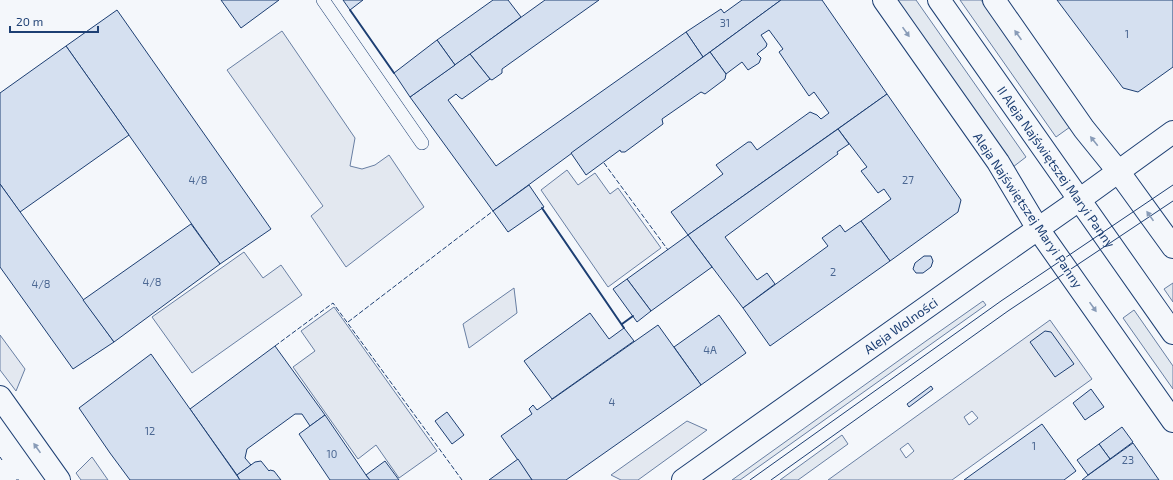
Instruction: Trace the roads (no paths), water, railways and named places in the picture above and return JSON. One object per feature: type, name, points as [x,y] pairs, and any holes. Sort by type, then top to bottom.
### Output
[{"type":"street","name":"Aleja Najświętszej Maryi Panny","points":[[884,0],[998,162],[1038,229],[1173,421]]},
{"type":"street","name":"II Aleja Najświętszej Maryi Panny","points":[[939,0],[1173,333]]},
{"type":"street","points":[[994,0],[1084,129],[1118,171],[1173,247]]},
{"type":"street","name":"Aleja Wolności","points":[[683,480],[1173,132]]},
{"type":"street","points":[[0,397],[59,480]]},
{"type":"lane","points":[[323,0],[422,143]]},
{"type":"tram line","points":[[750,480],[1001,301],[1173,185]]},
{"type":"tram line","points":[[771,480],[1008,311],[1173,201]]}]
